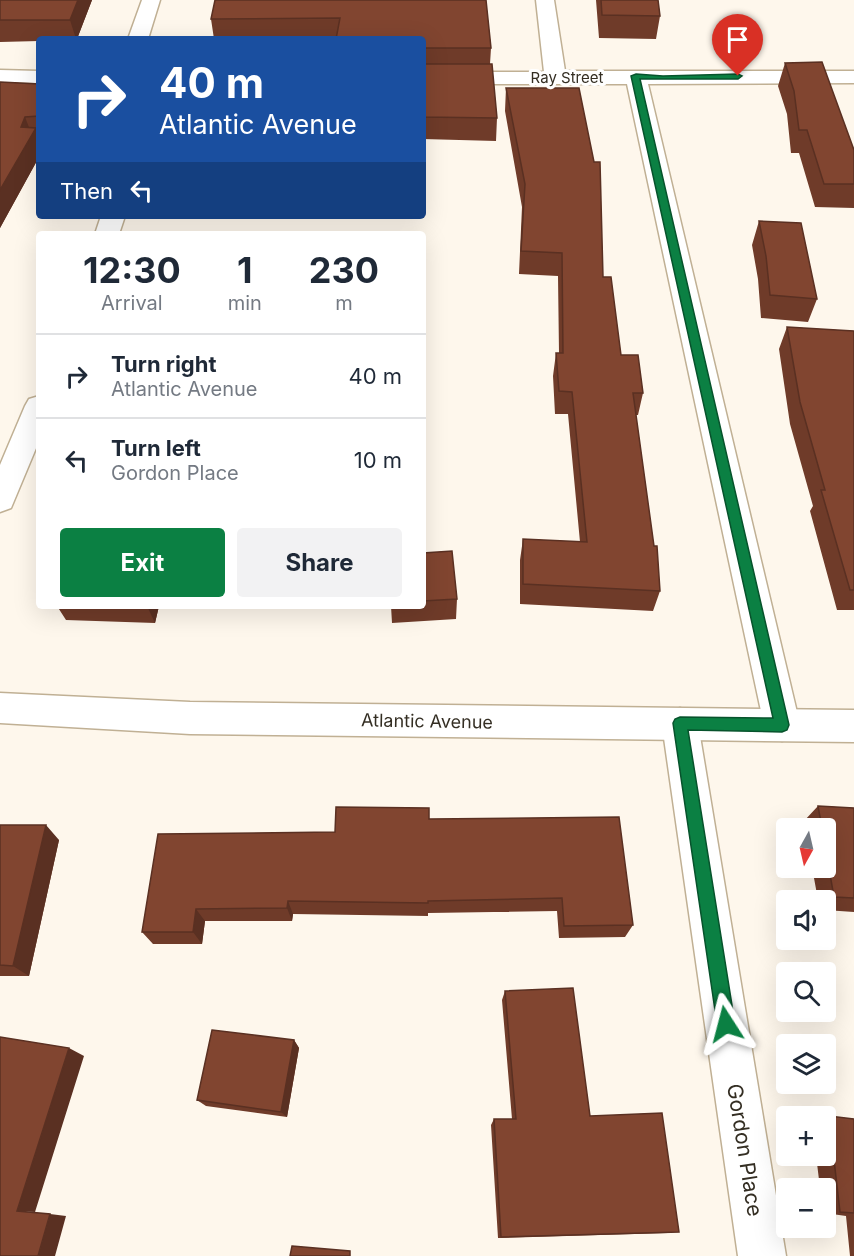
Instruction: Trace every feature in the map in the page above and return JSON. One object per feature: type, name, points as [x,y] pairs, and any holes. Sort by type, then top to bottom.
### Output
[{"type":"street","points":[[139,36],[151,0]]},
{"type":"street","points":[[545,0],[555,76]]},
{"type":"street","points":[[0,76],[36,76]]},
{"type":"street","points":[[636,76],[782,725]]},
{"type":"street","name":"Ray Street","points":[[426,78],[854,77]]},
{"type":"street","points":[[0,500],[36,413]]},
{"type":"street","name":"Atlantic Avenue","points":[[0,708],[190,718],[854,726]]},
{"type":"street","name":"Gordon Place","points":[[680,723],[762,1256]]},
{"type":"building","points":[[0,0],[78,0],[70,20],[0,20]]},
{"type":"building","points":[[215,0],[486,0],[491,48],[426,48],[426,36],[337,36],[340,18],[211,19]]},
{"type":"building","points":[[601,0],[658,0],[660,16],[602,15]]},
{"type":"building","points":[[822,62],[854,150],[854,184],[824,184],[807,130],[799,130],[794,91],[785,63]]},
{"type":"building","points":[[426,64],[492,64],[497,118],[426,117]]},
{"type":"building","points":[[0,82],[36,84],[36,116],[25,117],[21,127],[36,128],[0,190]]},
{"type":"building","points":[[506,88],[579,88],[594,162],[600,162],[603,277],[611,277],[621,355],[638,355],[643,393],[633,393],[654,546],[657,546],[660,591],[523,584],[523,539],[587,542],[572,392],[559,391],[556,353],[563,353],[562,253],[521,251],[525,184]]},
{"type":"building","points":[[759,221],[801,223],[817,299],[770,295]]},
{"type":"building","points":[[787,327],[854,331],[854,590],[850,590],[821,490],[825,490],[800,402]]},
{"type":"building","points":[[452,551],[457,599],[426,601],[426,553]]},
{"type":"building","points":[[818,806],[854,808],[854,898],[836,897],[836,890],[833,890],[831,878],[836,878],[836,818],[820,818]]},
{"type":"building","points":[[336,807],[429,808],[429,819],[619,817],[633,925],[564,926],[562,898],[428,901],[428,903],[288,901],[287,908],[196,909],[193,932],[142,932],[158,834],[335,832]]},
{"type":"building","points":[[0,825],[46,825],[13,966],[0,965]]},
{"type":"building","points":[[573,988],[590,1116],[662,1113],[679,1232],[501,1237],[494,1119],[516,1119],[505,991]]},
{"type":"building","points":[[212,1030],[294,1040],[281,1112],[197,1100]]},
{"type":"building","points":[[0,1037],[69,1048],[17,1211],[50,1214],[38,1256],[0,1256]]},
{"type":"building","points":[[836,1117],[854,1119],[854,1213],[840,1212],[835,1166]]},
{"type":"building","points":[[292,1246],[350,1251],[350,1256],[290,1256]]},
{"type":"route","points":[[726,1024],[680,723],[782,725],[636,76],[663,78],[738,76]]}]
